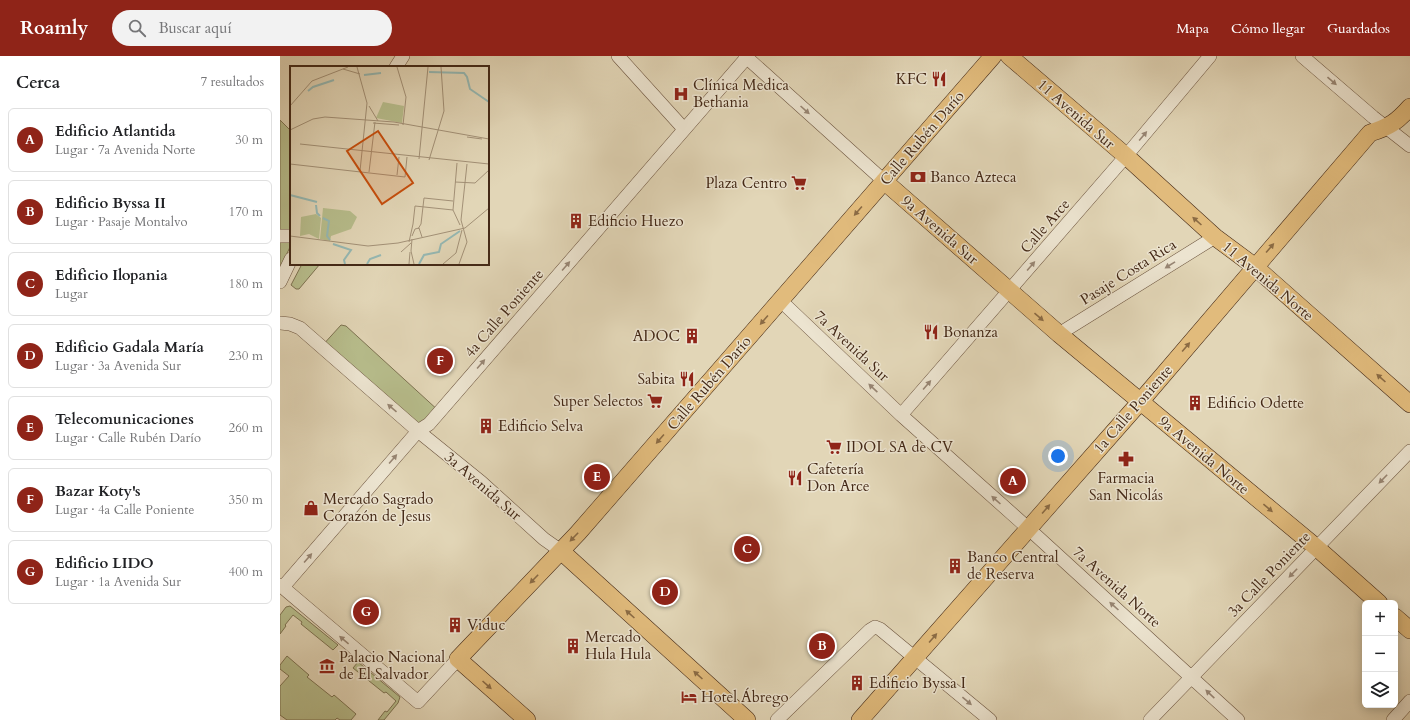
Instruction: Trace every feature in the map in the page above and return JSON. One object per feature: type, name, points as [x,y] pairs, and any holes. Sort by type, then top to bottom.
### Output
[{"type":"main road","name":"Calle Rubén Darío","points":[[458,659],[578,533],[993,56]]},
{"type":"main road","name":"11 Avenida Sur","points":[[1009,56],[1126,156]]},
{"type":"main road","name":"1a Calle Poniente","points":[[860,720],[1140,402],[1254,266],[1370,133],[1387,128],[1400,118],[1410,107]]},
{"type":"main road","name":"11 Avenida Norte","points":[[1126,156],[1215,237],[1254,266],[1410,404]]},
{"type":"main road","name":"9a Avenida Sur","points":[[884,182],[1010,291]]},
{"type":"main road","name":"9a Avenida Norte","points":[[1010,291],[1140,402],[1317,548],[1377,600]]},
{"type":"main road","name":"3a Avenida Sur","points":[[560,551],[747,720]]},
{"type":"main road","points":[[1398,620],[1410,630]]},
{"type":"main road","points":[[458,659],[527,720]]},
{"type":"street","points":[[397,66],[403,56]]},
{"type":"street","points":[[618,56],[684,129]]},
{"type":"street","name":"4a Calle Poniente","points":[[281,586],[418,431],[429,424],[746,56]]},
{"type":"street","name":"9a Avenida Sur","points":[[746,56],[884,182]]},
{"type":"street","name":"Calle Arce","points":[[901,415],[1010,291],[1210,56]]},
{"type":"street","points":[[1302,56],[1410,146]]},
{"type":"street","name":"Pasaje Costa Rica","points":[[1059,334],[1215,237]]},
{"type":"street","points":[[280,282],[290,261]]},
{"type":"street","name":"7a Avenida Sur","points":[[780,300],[901,415]]},
{"type":"street","name":"3a Avenida Sur","points":[[280,323],[290,324],[300,328],[418,431],[560,551]]},
{"type":"street","name":"7a Avenida Norte","points":[[901,415],[1238,720]]},
{"type":"street","name":"3a Calle Poniente","points":[[1150,720],[1410,451]]},
{"type":"street","name":"Calle Rubén Darío","points":[[281,586],[418,702],[458,659]]},
{"type":"street","points":[[778,720],[870,630],[875,627],[880,629],[990,720]]},
{"type":"street","points":[[1393,720],[1410,701]]},
{"type":"green space","points":[[280,120],[290,130],[290,230],[280,230]]},
{"type":"green space","points":[[290,239],[290,247],[280,268],[280,240]]},
{"type":"green space","points":[[301,265],[319,265],[299,289],[296,289],[291,285]]},
{"type":"green space","points":[[341,325],[346,326],[440,412],[418,431],[321,347]]},
{"type":"green space","points":[[290,606],[338,645],[333,650],[301,624],[302,622],[293,615],[280,634],[280,615],[286,607]]},
{"type":"green space","points":[[287,656],[309,675],[307,677],[332,697],[334,695],[356,714],[351,720],[340,720],[337,718],[335,720],[287,720],[280,715],[280,686],[289,676],[280,669],[280,665]]},
{"type":"green space","points":[[358,662],[400,697],[398,703],[384,720],[378,720],[396,701],[353,668]]},
{"type":"place","name":"KFC","points":[[939,79]]},
{"type":"place","name":"Clínica Medica Bethania","points":[[681,94]]},
{"type":"place","name":"Banco Azteca","points":[[918,177]]},
{"type":"place","name":"Plaza Centro","points":[[799,183]]},
{"type":"place","name":"Edificio Huezo","points":[[576,221]]},
{"type":"place","name":"Bonanza","points":[[931,332]]},
{"type":"place","name":"ADOC","points":[[692,336]]},
{"type":"place","name":"Bazar Koty's","points":[[440,361]]},
{"type":"place","name":"Sabita","points":[[687,379]]},
{"type":"place","name":"Super Selectos","points":[[655,401]]},
{"type":"place","name":"Edificio Odette","points":[[1195,403]]},
{"type":"place","name":"Edificio Selva","points":[[486,426]]},
{"type":"place","name":"IDOL SA de CV","points":[[834,447]]},
{"type":"place","name":"Farmacia San Nicolás","points":[[1126,459]]},
{"type":"place","name":"Telecomunicaciones","points":[[597,477]]},
{"type":"place","name":"Cafetería Don Arce","points":[[795,478]]},
{"type":"place","name":"Edificio Atlantida","points":[[1013,481]]},
{"type":"place","name":"Mercado Sagrado Corazón de Jesus","points":[[311,508]]},
{"type":"place","name":"Edificio Ilopania","points":[[747,549]]},
{"type":"place","name":"Banco Central de Reserva","points":[[955,566]]},
{"type":"place","name":"Edificio Gadala María","points":[[665,592]]},
{"type":"place","name":"Edificio LIDO","points":[[366,612]]},
{"type":"place","name":"Viduc","points":[[455,625]]},
{"type":"place","name":"Mercado Hula Hula","points":[[573,646]]},
{"type":"place","name":"Edificio Byssa II","points":[[822,646]]},
{"type":"place","name":"Palacio Nacional de El Salvador","points":[[327,666]]},
{"type":"place","name":"Edificio Byssa I","points":[[857,683]]},
{"type":"place","name":"Hotel Ábrego","points":[[689,697]]}]
